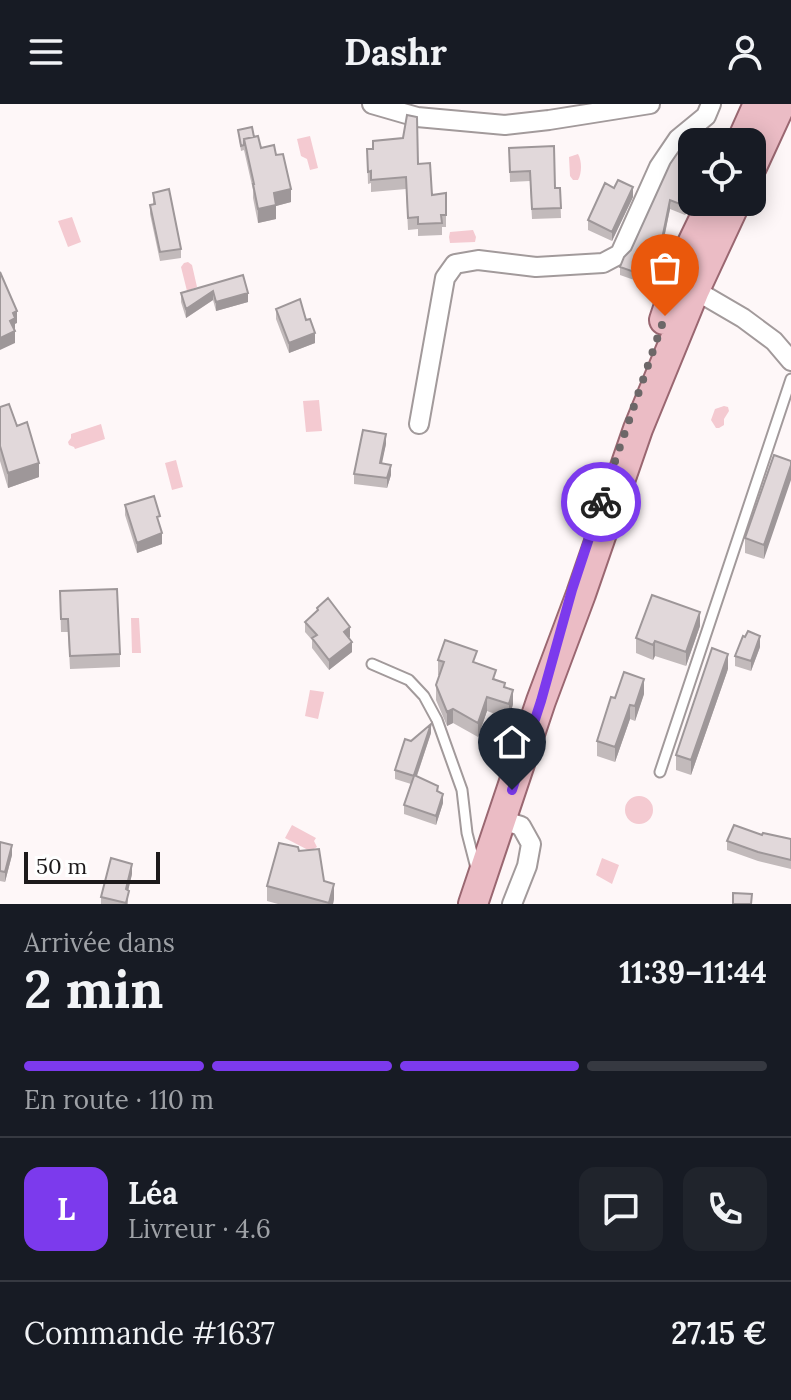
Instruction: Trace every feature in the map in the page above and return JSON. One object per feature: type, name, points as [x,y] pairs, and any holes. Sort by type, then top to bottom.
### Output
[{"type":"main road","points":[[747,128],[758,104]]},
{"type":"main road","points":[[766,137],[781,104]]},
{"type":"main road","points":[[541,701],[572,590],[684,260],[705,216]]},
{"type":"main road","points":[[476,894],[638,429],[695,290],[729,216]]},
{"type":"street","points":[[372,104],[417,117],[505,125],[650,104]]},
{"type":"street","points":[[419,424],[445,278],[455,264],[478,260],[536,267],[603,263],[620,254],[659,167],[678,139],[706,116],[711,104]]},
{"type":"street","points":[[684,260],[695,290],[743,318],[774,341],[791,361]]},
{"type":"street","points":[[502,820],[521,826],[531,844],[527,866],[512,904]]},
{"type":"lane","points":[[660,772],[791,379]]},
{"type":"lane","points":[[372,664],[409,680],[424,696],[437,720],[462,790],[476,894]]},
{"type":"shaded area","points":[[310,136],[318,168],[310,170],[307,159],[301,156],[297,139]]},
{"type":"shaded area","points":[[578,154],[580,174],[578,180],[573,180],[569,157]]},
{"type":"shaded area","points":[[72,217],[81,242],[68,247],[58,221]]},
{"type":"shaded area","points":[[473,230],[475,242],[450,243],[450,232]]},
{"type":"shaded area","points":[[188,262],[192,265],[197,287],[187,291],[181,267]]},
{"type":"shaded area","points":[[319,400],[322,431],[306,432],[303,401]]},
{"type":"shaded area","points":[[724,406],[729,411],[724,425],[716,428],[711,420],[715,409]]},
{"type":"shaded area","points":[[101,424],[105,439],[75,449],[69,445],[71,434]]},
{"type":"shaded area","points":[[176,460],[183,487],[172,490],[165,463]]},
{"type":"shaded area","points":[[131,618],[139,618],[141,653],[132,653]]},
{"type":"shaded area","points":[[310,690],[324,692],[318,719],[305,716]]},
{"type":"shaded area","points":[[639,796],[649,800],[653,810],[649,820],[639,824],[629,820],[625,810],[629,800]]},
{"type":"shaded area","points":[[292,825],[316,838],[317,847],[310,851],[285,838]]},
{"type":"shaded area","points":[[602,858],[619,865],[612,884],[596,875]]},
{"type":"building","points":[[407,115],[417,117],[418,164],[430,163],[432,195],[446,193],[446,215],[441,215],[442,223],[418,224],[418,217],[408,218],[406,177],[371,180],[371,171],[368,172],[367,149],[373,149],[373,141],[403,138]]},
{"type":"building","points":[[252,127],[254,137],[244,139],[241,146],[238,130]]},
{"type":"building","points":[[258,136],[261,148],[274,145],[276,155],[283,154],[291,189],[274,193],[276,205],[258,209],[244,139]]},
{"type":"building","points":[[554,146],[555,188],[560,188],[561,208],[532,209],[530,171],[510,172],[509,148]]},
{"type":"building","points":[[678,152],[678,203],[670,200],[661,244],[668,246],[660,267],[641,259],[637,273],[620,267],[631,250]]},
{"type":"building","points":[[618,180],[633,187],[612,232],[588,220],[605,183],[614,188]]},
{"type":"building","points":[[169,189],[181,249],[160,252],[150,205],[155,204],[153,193]]},
{"type":"building","points":[[0,272],[17,311],[10,321],[15,331],[0,338]]},
{"type":"building","points":[[243,275],[248,293],[216,302],[213,291],[186,309],[181,293]]},
{"type":"building","points":[[300,299],[306,320],[310,319],[315,333],[289,343],[276,309]]},
{"type":"building","points":[[9,404],[17,426],[27,422],[39,463],[8,473],[0,446],[0,407]]},
{"type":"building","points":[[363,430],[386,434],[380,463],[391,465],[387,478],[354,474]]},
{"type":"building","points":[[774,455],[791,461],[791,465],[764,545],[745,538]]},
{"type":"building","points":[[154,496],[162,533],[137,543],[125,505]]},
{"type":"building","points":[[117,589],[120,654],[70,656],[68,619],[61,619],[60,591]]},
{"type":"building","points":[[652,595],[700,612],[686,652],[636,638]]},
{"type":"building","points":[[328,598],[350,627],[344,632],[352,642],[329,660],[312,638],[317,635],[305,622]]},
{"type":"building","points":[[748,631],[760,636],[751,661],[735,656]]},
{"type":"building","points":[[445,640],[477,651],[473,662],[496,670],[493,679],[513,690],[509,704],[487,697],[478,723],[453,709],[447,712],[436,685],[444,662],[438,660]]},
{"type":"building","points":[[712,648],[728,654],[691,760],[676,755]]},
{"type":"building","points":[[624,672],[644,679],[635,706],[630,705],[615,747],[597,741],[611,697],[615,698]]},
{"type":"building","points":[[431,724],[414,775],[438,786],[437,791],[443,794],[436,816],[404,805],[414,776],[395,770],[405,739],[411,741]]},
{"type":"building","points":[[734,825],[762,835],[791,839],[791,860],[727,841]]},
{"type":"building","points":[[0,842],[12,845],[5,872],[0,871]]},
{"type":"building","points":[[279,843],[298,847],[299,851],[319,849],[324,881],[334,884],[329,903],[267,886]]},
{"type":"building","points":[[111,858],[132,864],[126,903],[101,897]]},
{"type":"building","points":[[733,893],[752,894],[751,904],[733,904]]},
{"type":"way so far","points":[[601,502],[665,316]]},
{"type":"route","points":[[512,790],[601,502]]}]
